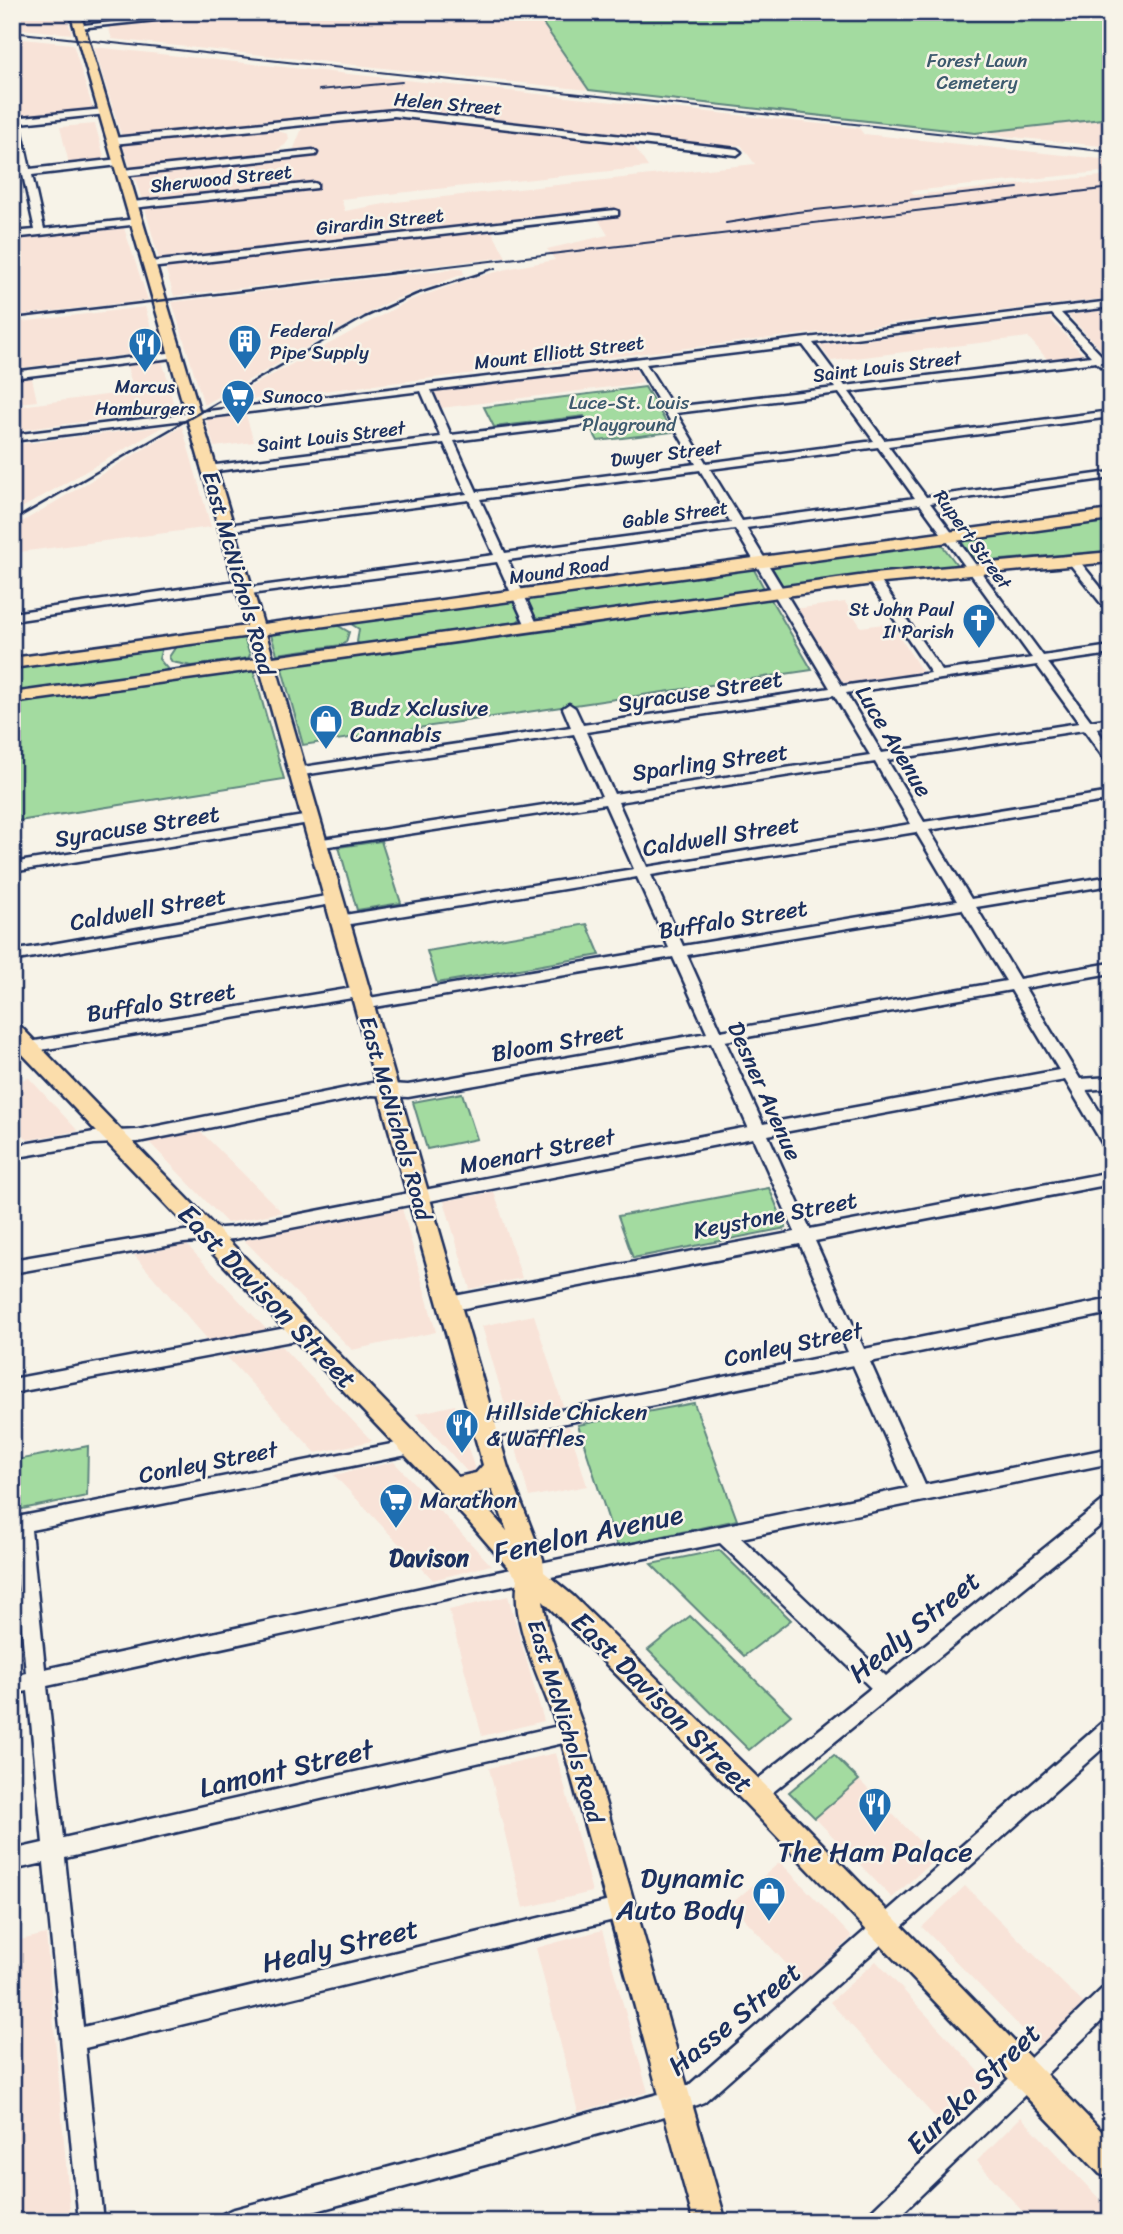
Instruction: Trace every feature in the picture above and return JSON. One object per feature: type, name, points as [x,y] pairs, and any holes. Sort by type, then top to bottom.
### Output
[{"type":"main road","name":"East McNichols Road","points":[[75,12],[266,662],[496,1468],[530,1559],[528,1592],[535,1629],[572,1732],[710,2222]]},
{"type":"main road","name":"Mound Road","points":[[12,663],[1111,515]]},
{"type":"main road","points":[[12,698],[777,591],[971,568],[1111,557]]},
{"type":"main road","points":[[326,621],[343,624],[350,629],[354,637],[346,646],[329,653]]},
{"type":"main road","points":[[181,641],[166,651],[163,660],[174,668],[193,672]]},
{"type":"main road","name":"East Davison Street","points":[[12,1030],[20,1047],[115,1137],[452,1489],[530,1575],[564,1604],[755,1794],[1111,2163]]},
{"type":"main road","points":[[452,1489],[482,1482],[496,1468]]},
{"type":"street","points":[[79,26],[148,16],[230,12]]},
{"type":"street","points":[[40,232],[14,121],[104,112]]},
{"type":"street","name":"Helen Street","points":[[114,141],[394,113],[737,152]]},
{"type":"street","points":[[12,174],[313,153]]},
{"type":"street","name":"Sherwood Street","points":[[132,205],[314,186]]},
{"type":"street","name":"Girardin Street","points":[[149,265],[615,213]]},
{"type":"street","name":"Sherwood Street","points":[[12,235],[137,222]]},
{"type":"street","name":"Mount Elliott Street","points":[[12,438],[1111,304]]},
{"type":"street","points":[[1054,311],[1111,372]]},
{"type":"street","name":"Rupert Street","points":[[806,341],[1111,758]]},
{"type":"street","points":[[12,375],[176,355]]},
{"type":"street","name":"Saint Louis Street","points":[[668,411],[1111,357]]},
{"type":"street","name":"Luce Avenue","points":[[639,360],[1111,1144]]},
{"type":"street","points":[[424,387],[532,626]]},
{"type":"street","name":"Dwyer Street","points":[[227,528],[1111,414]]},
{"type":"street","name":"Saint Louis Street","points":[[208,469],[583,422]]},
{"type":"street","name":"Gable Street","points":[[12,617],[501,557],[1111,475]]},
{"type":"street","points":[[1072,559],[1111,608]]},
{"type":"street","points":[[873,579],[939,676]]},
{"type":"street","name":"Syracuse Street","points":[[296,772],[1111,650]]},
{"type":"street","name":"Desner Avenue","points":[[569,708],[919,1492]]},
{"type":"street","name":"Sparling Street","points":[[316,844],[1111,722]]},
{"type":"street","name":"Caldwell Street","points":[[338,921],[1111,796]]},
{"type":"street","name":"Syracuse Street","points":[[12,868],[310,819]]},
{"type":"street","name":"Buffalo Street","points":[[20,1047],[677,951],[1111,880]]},
{"type":"street","name":"Caldwell Street","points":[[12,956],[332,900]]},
{"type":"street","name":"Bloom Street","points":[[12,1152],[94,1138],[138,1136],[372,1089],[408,1091],[1111,968]]},
{"type":"street","name":"Moenart Street","points":[[12,1267],[184,1237],[209,1236],[758,1131],[1072,1079],[1111,1082]]},
{"type":"street","name":"Keystone Street","points":[[449,1304],[804,1234],[1111,1178]]},
{"type":"street","name":"Conley Street","points":[[486,1432],[1111,1306]]},
{"type":"street","points":[[12,1386],[302,1332]]},
{"type":"street","name":"Conley Street","points":[[17,1525],[412,1447]]},
{"type":"street","name":"Fenelon Avenue","points":[[12,1685],[482,1583],[1111,1455]]},
{"type":"street","name":"Healy Street","points":[[755,1794],[1111,1506]]},
{"type":"street","points":[[17,1525],[54,1849],[91,2222]]},
{"type":"street","points":[[723,1533],[885,1688]]},
{"type":"street","name":"Hasse Street","points":[[231,2222],[676,2102],[696,2094],[1111,1728]]},
{"type":"street","name":"Lamont Street","points":[[12,1860],[572,1732]]},
{"type":"street","name":"Healy Street","points":[[73,2040],[622,1908]]},
{"type":"street","name":"Eureka Street","points":[[876,2222],[1111,1996]]},
{"type":"shaded area","points":[[12,12],[65,12],[72,34],[12,28]]},
{"type":"shaded area","points":[[266,12],[535,12],[588,90],[112,39],[108,26]]},
{"type":"shaded area","points":[[12,38],[73,44],[93,109],[12,117]]},
{"type":"shaded area","points":[[94,47],[859,128],[865,136],[864,134],[1111,160],[1111,171],[911,191],[914,195],[1111,175],[1111,298],[220,403],[408,301],[470,279],[555,260],[547,249],[608,235],[593,211],[159,259],[144,205],[276,191],[274,186],[142,200],[133,173],[318,154],[313,151],[292,153],[303,126],[405,116],[632,143],[648,167],[341,199],[345,211],[396,202],[755,164],[741,145],[719,147],[393,111],[122,138]]},
{"type":"shaded area","points":[[1111,118],[1111,147],[975,133]]},
{"type":"shaded area","points":[[95,124],[105,160],[69,164],[60,127]]},
{"type":"shaded area","points":[[272,129],[288,134],[289,139],[285,145],[267,156],[131,169],[122,144]]},
{"type":"shaded area","points":[[124,228],[148,300],[12,316],[12,240]]},
{"type":"shaded area","points":[[491,230],[506,257],[174,296],[165,267]]},
{"type":"shaded area","points":[[462,268],[464,274],[388,302],[204,405],[172,302]]},
{"type":"shaded area","points":[[145,307],[158,351],[12,369],[12,323]]},
{"type":"shaded area","points":[[1099,311],[1111,323],[1111,350],[1102,351],[1068,315]]},
{"type":"shaded area","points":[[1050,318],[1083,355],[1047,359],[1028,337],[831,361],[819,345]]},
{"type":"shaded area","points":[[162,361],[169,383],[133,388],[127,366]]},
{"type":"shaded area","points":[[634,367],[643,383],[441,408],[434,391]]},
{"type":"shaded area","points":[[32,378],[37,401],[12,404],[12,380]]},
{"type":"shaded area","points":[[169,387],[175,410],[12,431],[12,407]]},
{"type":"shaded area","points":[[246,415],[254,442],[214,447],[206,419]]},
{"type":"shaded area","points":[[165,426],[20,509],[12,513],[12,445]]},
{"type":"shaded area","points":[[182,426],[211,527],[12,553],[12,528]]},
{"type":"shaded area","points":[[845,602],[861,627],[891,623],[923,673],[841,685],[795,609]]},
{"type":"shaded area","points":[[29,1078],[78,1131],[28,1140],[12,1124],[12,1082]]},
{"type":"shaded area","points":[[201,1132],[282,1212],[227,1223],[149,1142]]},
{"type":"shaded area","points":[[494,1192],[522,1278],[470,1289],[444,1201]]},
{"type":"shaded area","points":[[402,1208],[436,1332],[352,1350],[244,1240]]},
{"type":"shaded area","points":[[187,1245],[267,1330],[209,1341],[134,1255]]},
{"type":"shaded area","points":[[534,1315],[563,1406],[509,1418],[482,1326]]},
{"type":"shaded area","points":[[281,1346],[372,1441],[316,1453],[227,1357]]},
{"type":"shaded area","points":[[455,1405],[476,1473],[469,1474],[416,1414]]},
{"type":"shaded area","points":[[569,1426],[587,1486],[529,1497],[513,1437]]},
{"type":"shaded area","points":[[394,1462],[491,1565],[433,1580],[334,1475]]},
{"type":"shaded area","points":[[508,1596],[544,1721],[482,1736],[449,1610]]},
{"type":"shaded area","points":[[556,1753],[592,1892],[523,1908],[489,1768]]},
{"type":"shaded area","points":[[859,1780],[936,1858],[892,1898],[815,1818]]},
{"type":"shaded area","points":[[780,1862],[852,1937],[803,1982],[731,1904]]},
{"type":"shaded area","points":[[965,1886],[1084,2004],[1041,2048],[922,1927]]},
{"type":"shaded area","points":[[602,1930],[648,2092],[578,2112],[536,1948]]},
{"type":"shaded area","points":[[46,1934],[71,2222],[12,2222],[12,1942]]},
{"type":"shaded area","points":[[876,1961],[990,2083],[944,2127],[830,2002]]},
{"type":"shaded area","points":[[1021,2117],[1111,2211],[1111,2222],[1032,2222],[977,2161]]},
{"type":"green space","name":"Forest Lawn Cemetery","points":[[535,12],[1111,12],[1111,118],[975,133],[589,90]]},
{"type":"green space","name":"Luce-St. Louis Playground","points":[[645,387],[672,432],[598,441],[584,416],[494,427],[484,407]]},
{"type":"green space","points":[[1111,517],[1111,551],[977,562],[959,539]]},
{"type":"green space","points":[[939,541],[957,565],[784,588],[770,565]]},
{"type":"green space","points":[[752,566],[765,590],[544,619],[534,617],[526,600]]},
{"type":"green space","points":[[770,598],[812,670],[303,745],[281,665]]},
{"type":"green space","points":[[512,600],[522,617],[517,622],[360,644],[357,642],[359,629],[346,621]]},
{"type":"green space","points":[[335,624],[349,632],[346,642],[341,645],[277,654],[270,632]]},
{"type":"green space","points":[[243,635],[250,655],[248,658],[192,666],[172,662],[169,657],[177,645]]},
{"type":"green space","points":[[162,647],[159,659],[170,672],[12,694],[12,665]]},
{"type":"green space","points":[[253,669],[284,779],[12,822],[12,703]]},
{"type":"green space","points":[[381,841],[401,903],[357,910],[339,847]]},
{"type":"green space","points":[[587,924],[600,955],[437,983],[427,951]]},
{"type":"green space","points":[[462,1093],[477,1139],[427,1149],[413,1102]]},
{"type":"green space","points":[[769,1188],[786,1228],[633,1258],[618,1216]]},
{"type":"green space","points":[[694,1403],[737,1520],[617,1546],[578,1425]]},
{"type":"green space","points":[[88,1446],[87,1496],[12,1511],[12,1461]]},
{"type":"green space","points":[[719,1550],[791,1620],[744,1656],[651,1564]]},
{"type":"green space","points":[[690,1616],[791,1715],[749,1750],[648,1650]]},
{"type":"green space","points":[[834,1755],[859,1780],[815,1818],[789,1792]]},
{"type":"railway","points":[[12,32],[1111,152]]},
{"type":"railway","points":[[319,90],[402,82]]},
{"type":"railway","points":[[726,223],[797,212],[1018,188]]},
{"type":"railway","points":[[389,273],[1111,188]]},
{"type":"railway","points":[[479,273],[496,268]]},
{"type":"railway","points":[[12,318],[404,272]]},
{"type":"railway","points":[[12,521],[365,317],[416,294],[485,272]]},
{"type":"place","name":"Federal Pipe Supply","points":[[245,371]]},
{"type":"place","name":"Marcus Hamburgers","points":[[145,374]]},
{"type":"place","name":"Sunoco","points":[[238,426]]},
{"type":"place","name":"St John Paul II Parish","points":[[979,650]]},
{"type":"place","name":"Budz Xclusive Cannabis","points":[[326,751]]},
{"type":"place","name":"Hillside Chicken & Waffles","points":[[462,1455]]},
{"type":"place","name":"Marathon","points":[[396,1530]]},
{"type":"place","name":"The Ham Palace","points":[[875,1834]]},
{"type":"place","name":"Dynamic Auto Body","points":[[769,1923]]},
{"type":"district","name":"Davison","points":[[429,1558]]}]
